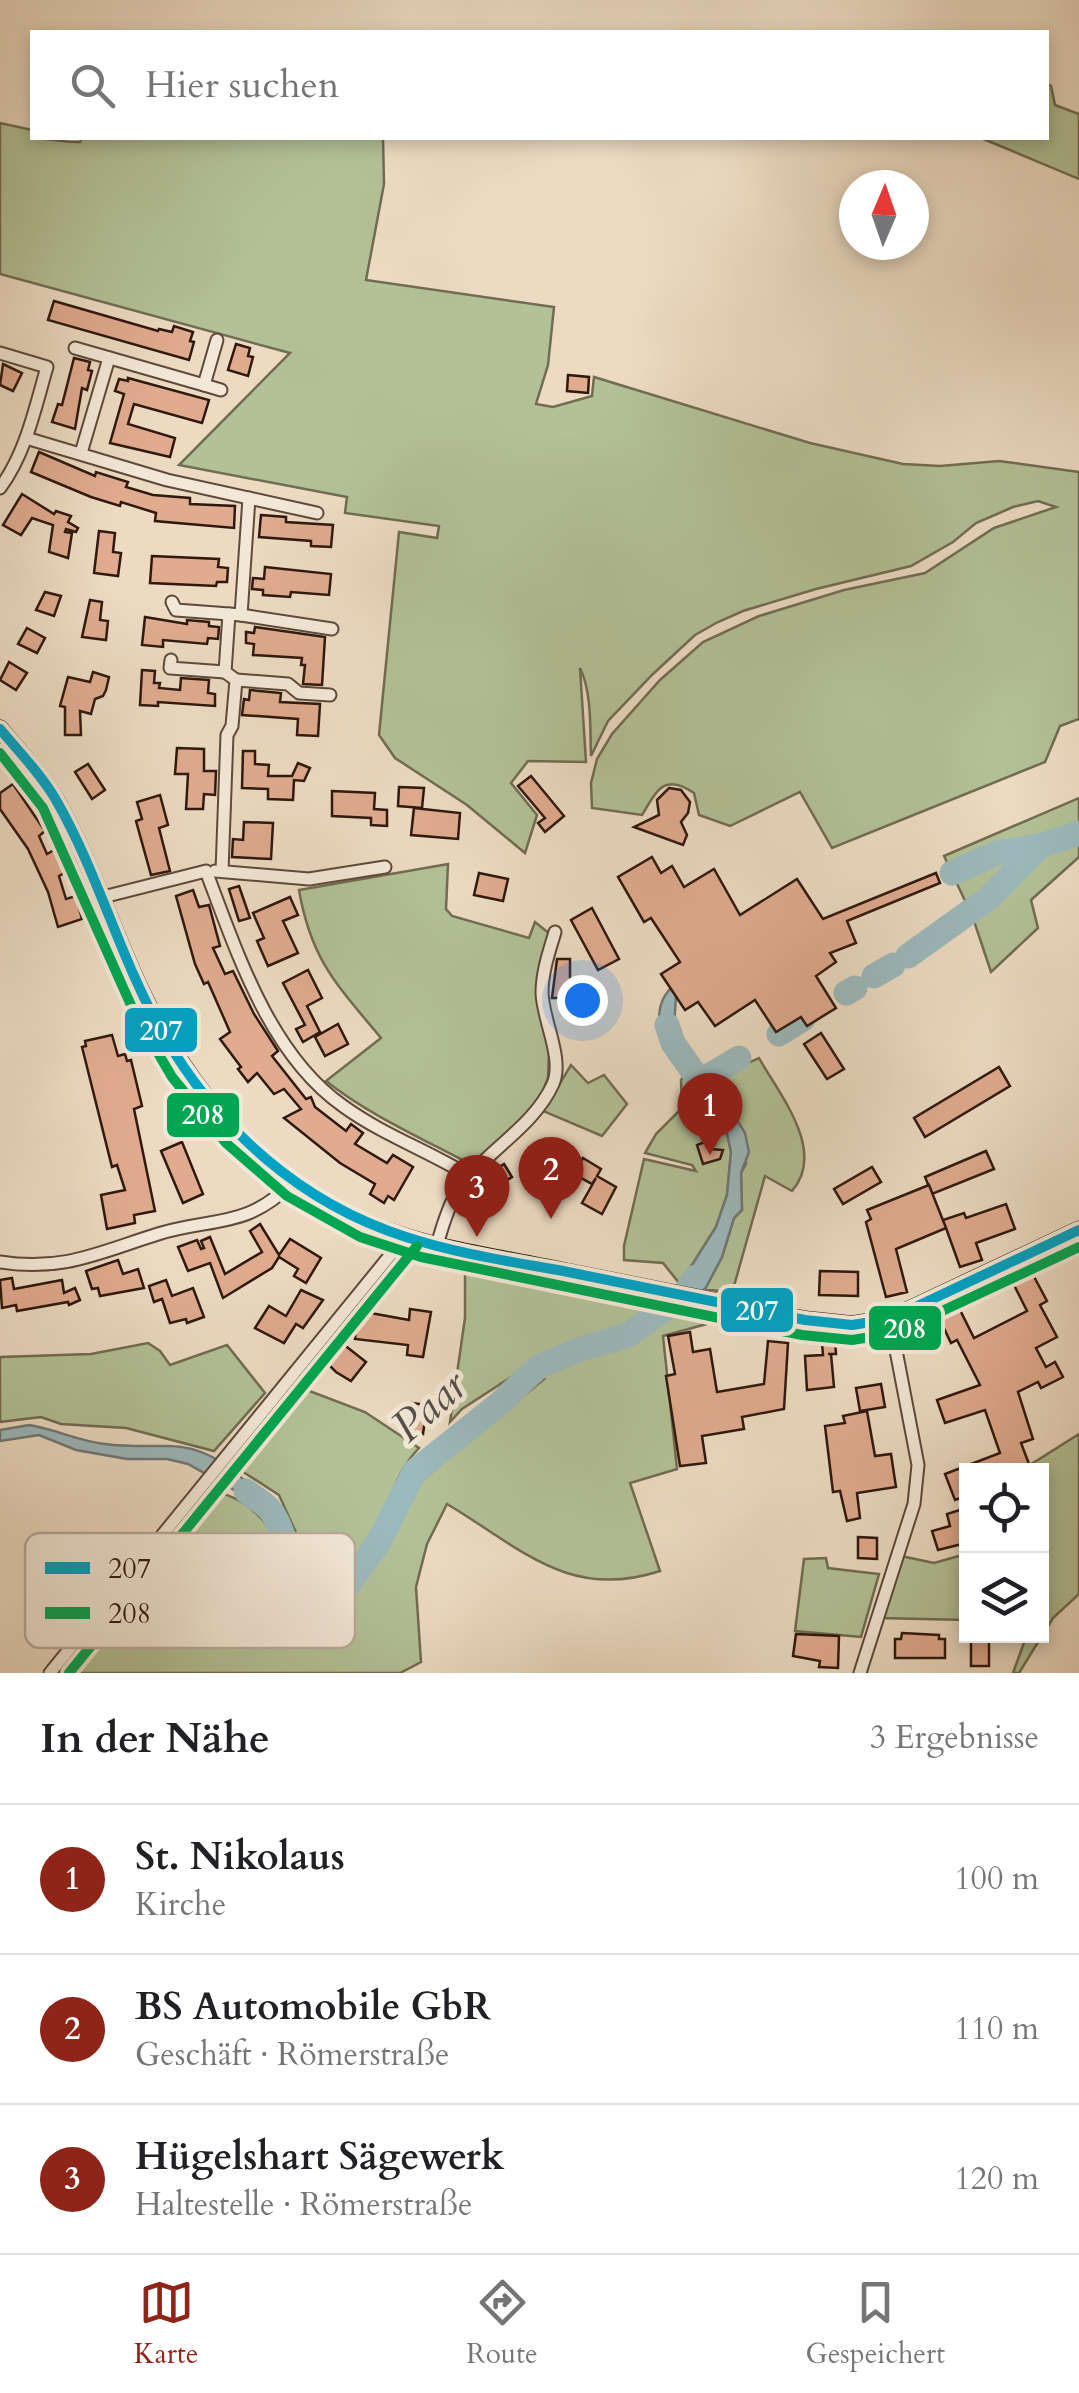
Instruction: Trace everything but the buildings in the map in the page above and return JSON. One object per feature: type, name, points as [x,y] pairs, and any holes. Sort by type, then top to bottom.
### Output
[{"type":"main road","points":[[0,729],[53,796],[161,1031],[202,1096],[265,1163],[292,1184],[356,1220],[437,1245],[709,1302],[852,1326],[890,1319],[1079,1230]]},
{"type":"street","points":[[204,385],[218,340]]},
{"type":"street","points":[[75,348],[221,390]]},
{"type":"street","points":[[0,353],[47,367],[26,438],[11,474],[0,488]]},
{"type":"street","points":[[81,453],[109,358]]},
{"type":"street","points":[[26,438],[167,480],[317,513]]},
{"type":"street","points":[[222,871],[227,735],[232,726],[230,676],[249,498]]},
{"type":"street","points":[[172,602],[176,610],[332,629]]},
{"type":"street","points":[[170,669],[288,684],[298,693],[330,695]]},
{"type":"street","points":[[102,897],[206,871],[309,879],[385,867]]},
{"type":"street","points":[[206,871],[249,986],[296,1060],[339,1104],[471,1177]]},
{"type":"street","points":[[437,1245],[457,1193],[534,1116],[556,1079],[557,1066],[542,990],[544,968],[556,932]]},
{"type":"street","points":[[0,1262],[62,1265],[160,1234],[236,1220],[268,1204],[292,1184]]},
{"type":"street","points":[[163,1533],[405,1237]]},
{"type":"street","points":[[860,1673],[914,1504],[918,1465],[890,1319]]},
{"type":"street","points":[[50,1673],[70,1648]]},
{"type":"green space","points":[[1049,85],[1055,105],[1079,114],[1079,179],[986,140],[1049,140]]},
{"type":"green space","points":[[0,123],[30,130],[30,140],[74,142],[383,140],[384,184],[366,280],[554,307],[548,365],[536,404],[553,407],[592,396],[594,377],[810,443],[903,464],[940,466],[999,461],[1079,472],[1079,719],[1060,726],[1045,762],[832,848],[800,792],[730,826],[699,815],[694,793],[675,784],[662,787],[642,815],[592,808],[591,783],[597,759],[612,734],[660,680],[703,642],[759,616],[844,590],[925,573],[994,528],[1056,507],[1038,501],[976,523],[953,542],[911,566],[743,611],[695,635],[608,721],[591,756],[588,699],[580,668],[586,762],[528,761],[511,783],[537,815],[525,853],[467,805],[395,758],[379,735],[399,532],[437,538],[439,526],[345,513],[347,497],[179,465],[290,353],[0,274]]},
{"type":"green space","points":[[1079,798],[1079,857],[1031,900],[1038,928],[991,972],[973,918],[944,856]]},
{"type":"green space","points":[[448,864],[446,909],[452,916],[529,938],[535,922],[550,934],[537,1000],[549,1052],[548,1078],[539,1101],[479,1161],[470,1164],[378,1115],[326,1081],[381,1038],[319,954],[299,890]]},
{"type":"green space","points":[[759,1058],[796,1123],[804,1158],[801,1175],[792,1191],[765,1176],[732,1293],[705,1289],[722,1257],[734,1218],[742,1210],[741,1173],[746,1164],[745,1133],[710,1080]]},
{"type":"green space","points":[[571,1065],[588,1083],[604,1075],[627,1104],[602,1136],[543,1111]]},
{"type":"green space","points":[[687,1072],[700,1089],[712,1118],[727,1133],[731,1152],[727,1195],[716,1227],[680,1284],[663,1263],[624,1260],[624,1246],[644,1159],[696,1171],[692,1165],[645,1153],[656,1134],[682,1108],[681,1080]]},
{"type":"green space","points":[[465,1269],[598,1295],[620,1295],[725,1319],[663,1336],[677,1469],[630,1483],[660,1571],[628,1579],[572,1575],[523,1552],[447,1504],[427,1544],[416,1587],[421,1662],[400,1673],[58,1673],[79,1648],[355,1648],[355,1585],[388,1538],[417,1484],[544,1379],[522,1370],[462,1409],[450,1422],[465,1318]]},
{"type":"green space","points":[[148,1343],[170,1365],[227,1345],[265,1393],[214,1451],[126,1428],[61,1424],[41,1417],[0,1422],[0,1357],[91,1354]]},
{"type":"green space","points":[[291,1384],[365,1412],[419,1448],[401,1472],[383,1517],[355,1560],[355,1533],[296,1533],[279,1495],[231,1464]]},
{"type":"green space","points":[[1079,1434],[1079,1594],[1049,1625],[1049,1463],[1033,1463]]},
{"type":"green space","points":[[208,1492],[238,1500],[272,1533],[174,1533]]},
{"type":"green space","points":[[901,1556],[934,1563],[959,1556],[959,1620],[880,1618]]},
{"type":"green space","points":[[826,1558],[828,1568],[879,1574],[861,1637],[795,1631],[804,1559]]},
{"type":"green space","points":[[1024,1643],[1038,1643],[1019,1673],[1013,1673]]},
{"type":"water","points":[[679,981],[685,990],[676,996],[674,1027],[686,1053],[677,1059],[664,1039],[659,1019],[664,999]]},
{"type":"water","points":[[696,1064],[745,1133],[749,1152],[741,1173],[742,1210],[734,1218],[722,1257],[705,1289],[680,1284],[716,1227],[727,1195],[731,1152],[727,1133],[712,1118],[700,1089],[687,1072]]},
{"type":"water","points":[[29,1425],[121,1446],[200,1451],[239,1475],[271,1511],[188,1464],[76,1450],[39,1435],[0,1441],[0,1430]]},
{"type":"waterway","name":"Paar","points":[[952,873],[997,853],[1040,846],[1079,833]]},
{"type":"waterway","points":[[908,956],[989,898],[1040,846]]},
{"type":"waterway","points":[[874,976],[893,965]]},
{"type":"waterway","points":[[846,993],[855,988]]},
{"type":"waterway","points":[[779,1034],[803,1019]]},
{"type":"waterway","name":"Paar","points":[[667,1025],[673,1043],[708,1093]]},
{"type":"waterway","points":[[700,1081],[739,1058]]},
{"type":"waterway","name":"Paar","points":[[355,1575],[378,1543],[415,1471],[499,1404],[538,1367],[628,1335],[682,1297],[696,1277]]},
{"type":"waterway","name":"Paar","points":[[246,1491],[271,1511],[282,1533]]},
{"type":"transit line","name":"207","points":[[0,729],[56,800],[85,858],[134,976],[185,1069],[209,1101],[265,1158],[297,1183],[367,1222],[466,1253],[805,1320],[852,1325],[890,1319],[1079,1230]]},
{"type":"transit line","name":"208","points":[[0,753],[43,808],[134,1012],[172,1077],[226,1143],[287,1196],[360,1237],[421,1257],[802,1335],[852,1340],[895,1333],[1079,1247]]},
{"type":"transit line","name":"208","points":[[183,1533],[417,1246]]},
{"type":"transit line","name":"208","points":[[69,1673],[89,1648]]},
{"type":"place","name":"St. Nikolaus","points":[[710,1155]]},
{"type":"place","name":"BS Automobile GbR","points":[[551,1219]]},
{"type":"place","name":"Hügelshart Sägewerk","points":[[477,1237]]}]
